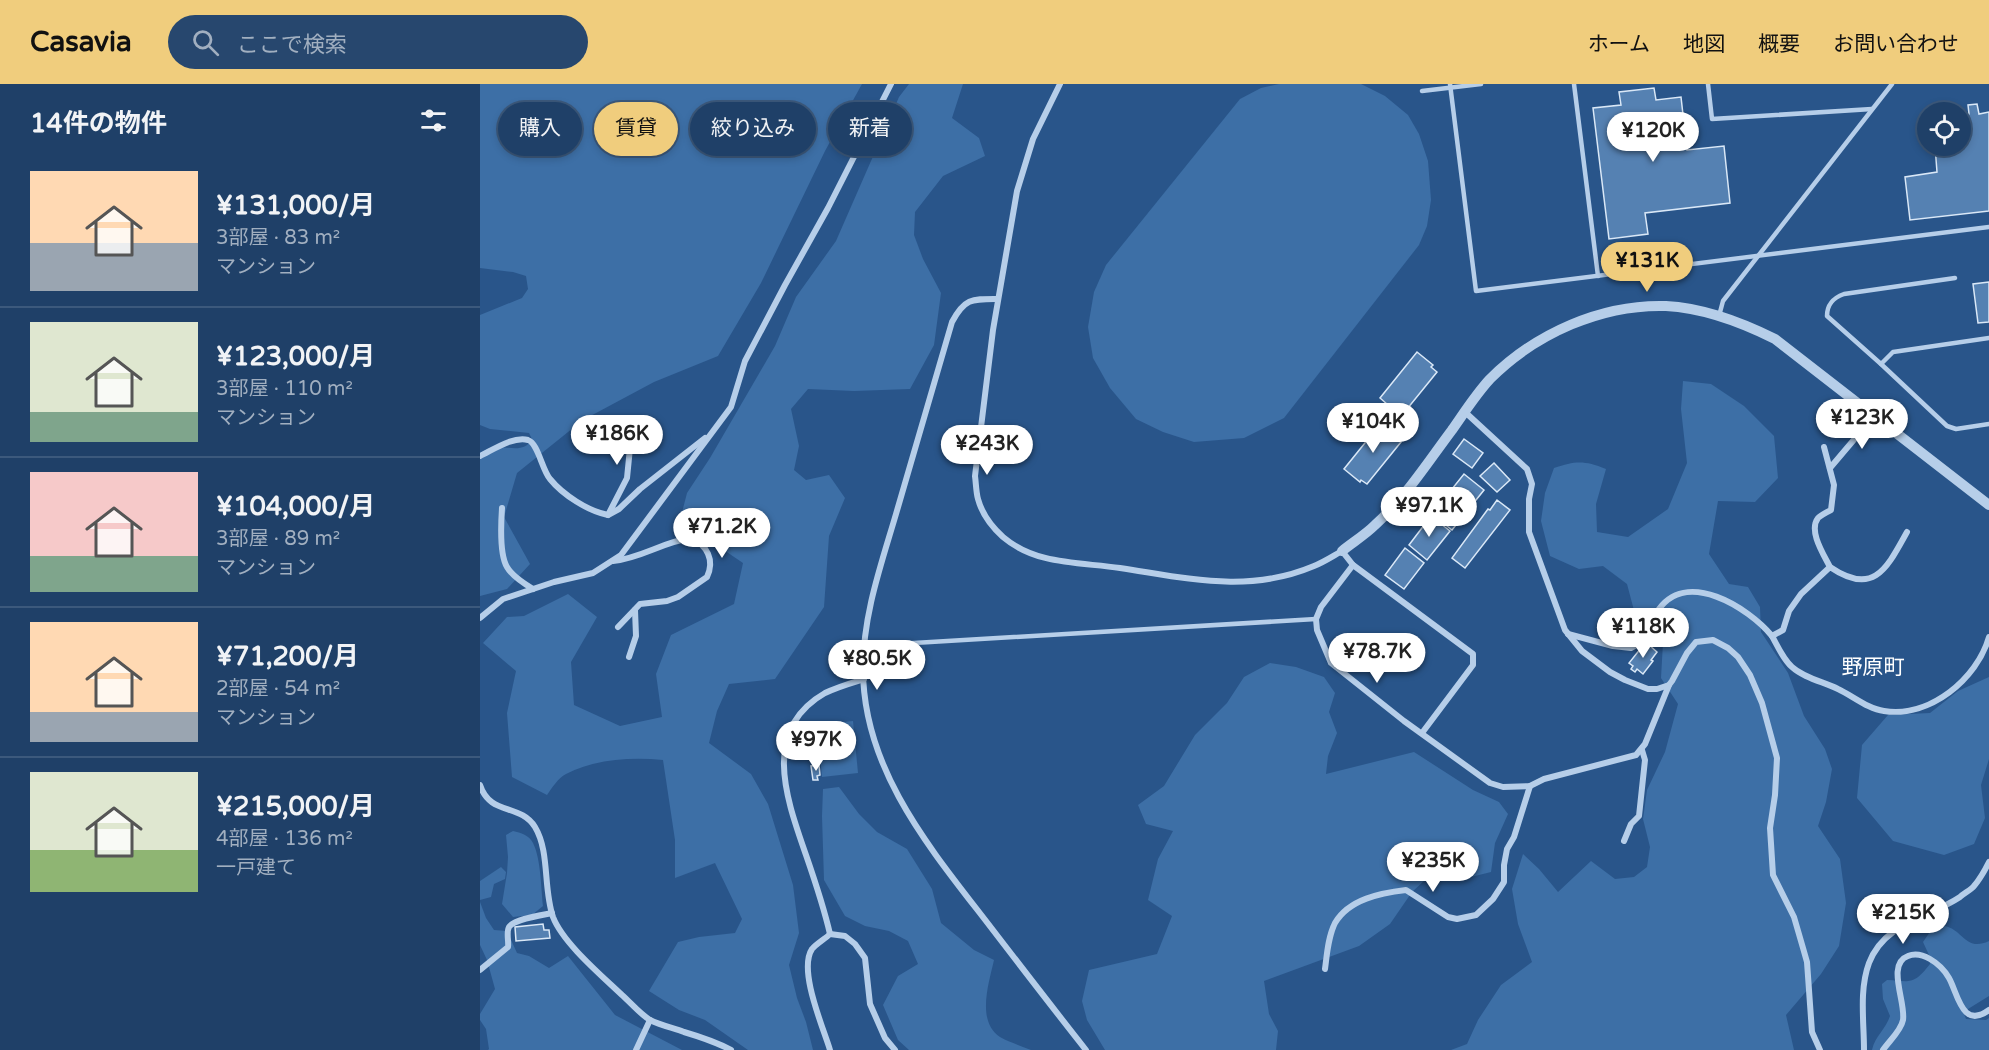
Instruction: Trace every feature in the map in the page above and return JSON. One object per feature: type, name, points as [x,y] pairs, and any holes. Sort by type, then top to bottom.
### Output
[{"type":"street","points":[[480,618],[503,599],[593,573],[621,555],[731,406],[745,361],[784,285],[828,208],[891,84]]},
{"type":"street","points":[[1060,84],[1033,138],[1017,191],[993,330],[975,476],[978,499],[994,529],[1013,545],[1032,556],[1221,583],[1287,575],[1314,566],[1342,551],[1375,526],[1398,501],[1489,380],[1513,359],[1545,337],[1582,320],[1623,308],[1667,306],[1719,316],[1744,324],[1775,339],[1989,505]]},
{"type":"street","points":[[998,299],[975,299],[960,307],[952,322],[877,578],[866,623],[864,679],[875,743],[893,787],[924,841],[1086,1050]]},
{"type":"street","points":[[1465,412],[1527,469],[1532,484],[1529,499],[1529,532],[1568,634],[1589,657],[1625,680],[1648,689],[1669,685]]},
{"type":"street","points":[[1830,468],[1875,415]]},
{"type":"street","points":[[608,514],[627,478],[633,418]]},
{"type":"street","points":[[480,456],[512,442],[530,441],[537,449],[549,478],[559,490],[585,505],[608,514],[619,509],[685,452],[710,435]]},
{"type":"street","points":[[1824,447],[1834,485],[1831,510],[1820,516],[1815,525],[1817,538],[1830,567],[1842,576],[1861,579],[1878,575],[1894,556],[1907,532]]},
{"type":"street","points":[[502,508],[501,527],[505,564],[521,582],[533,589]]},
{"type":"street","points":[[611,561],[632,559],[669,542],[691,538],[707,550],[710,562],[707,577],[678,597],[667,601],[640,604],[618,627]]},
{"type":"street","points":[[1342,551],[1353,565],[1473,654],[1473,665],[1422,733]]},
{"type":"street","points":[[1353,565],[1321,607],[1316,619],[1317,630],[1331,663],[1490,783],[1503,787],[1530,786],[1544,779],[1627,759],[1642,750],[1669,685],[1696,642],[1713,640],[1728,648],[1738,657],[1762,703],[1777,758],[1770,828],[1773,875],[1794,917],[1807,962],[1812,1032],[1820,1050]]},
{"type":"street","points":[[1772,636],[1783,630],[1789,610],[1801,594],[1830,567]]},
{"type":"street","points":[[1568,634],[1613,646],[1631,648],[1648,636],[1657,613],[1671,599],[1680,594],[1700,591],[1722,598],[1766,629],[1794,669],[1876,709],[1892,712],[1913,709],[1949,693],[1976,666],[1989,637]]},
{"type":"street","points":[[629,657],[636,636],[635,610]]},
{"type":"street","points":[[830,934],[825,910],[799,837],[784,784],[784,755],[790,732],[798,717],[810,705],[830,691],[864,679]]},
{"type":"street","points":[[1624,841],[1631,824],[1639,816],[1645,760],[1642,750]]},
{"type":"street","points":[[480,785],[484,795],[492,804],[525,816],[533,825],[542,842],[552,913],[563,934],[581,955],[650,1020],[706,1038],[731,1050]]},
{"type":"street","points":[[1325,969],[1328,946],[1336,922],[1348,910],[1374,896],[1406,890],[1448,917],[1457,919],[1476,915],[1492,899],[1504,882],[1507,849],[1514,837],[1530,786]]},
{"type":"street","points":[[1864,1050],[1865,982],[1869,964],[1878,946],[1897,928],[1954,901],[1974,887],[1989,862]]},
{"type":"street","points":[[480,970],[508,947],[508,928],[511,924],[552,913]]},
{"type":"street","points":[[830,1050],[811,989],[808,961],[812,948],[830,934],[845,936],[855,944],[865,958],[870,1004],[885,1038],[896,1050]]},
{"type":"street","points":[[1883,1050],[1902,1025],[1903,1010],[1897,969],[1902,959],[1908,956],[1920,955],[1930,959],[1943,970],[1950,980],[1960,1006],[1970,1014],[1979,1016],[1989,1010]]},
{"type":"street","points":[[636,1050],[650,1020]]},
{"type":"lane","points":[[1422,91],[1481,84]]},
{"type":"lane","points":[[1574,84],[1598,276]]},
{"type":"lane","points":[[1708,84],[1712,119],[1872,109]]},
{"type":"lane","points":[[1719,316],[1723,302],[1892,84]]},
{"type":"lane","points":[[1450,86],[1476,291],[1989,227]]},
{"type":"lane","points":[[1955,278],[1844,294],[1831,302],[1827,312],[1830,320],[1947,426],[1956,429],[1989,424]]},
{"type":"lane","points":[[1881,364],[1893,352],[1989,338]]},
{"type":"lane","points":[[864,646],[1316,619]]},
{"type":"shaded area","points":[[480,84],[862,84],[852,102],[828,102],[828,146],[761,283],[718,356],[654,382],[583,420],[517,473],[504,517],[530,564],[507,589],[480,596],[480,453],[492,447],[520,448],[529,444],[532,439],[529,433],[490,429],[480,425],[480,315],[522,298],[528,289],[526,276],[480,268]]},
{"type":"shaded area","points":[[909,84],[963,84],[952,118],[979,138],[985,156],[943,176],[915,212],[914,235],[923,259],[941,293],[934,345],[910,389],[854,391],[808,389],[791,409],[799,446],[794,470],[806,480],[829,475],[845,498],[829,536],[824,607],[775,679],[729,684],[717,711],[709,743],[751,774],[768,804],[793,885],[799,933],[789,965],[813,1050],[748,1050],[705,1020],[679,1010],[649,991],[678,942],[735,933],[742,919],[715,863],[675,878],[675,840],[663,760],[626,759],[589,765],[563,776],[547,795],[512,777],[507,713],[516,671],[483,643],[507,617],[524,616],[568,594],[597,617],[571,662],[574,705],[620,726],[662,717],[656,674],[671,635],[734,604],[743,563],[709,540],[678,528],[687,493],[775,346],[796,297],[836,241],[873,156],[912,156],[912,102],[897,102]]},
{"type":"shaded area","points":[[1279,84],[1361,84],[1385,96],[1408,115],[1419,134],[1428,161],[1431,200],[1427,226],[1419,245],[1284,418],[1244,438],[1194,442],[1163,432],[1136,419],[1110,388],[1093,358],[1088,327],[1094,292],[1106,265],[1240,99],[1261,88]]},
{"type":"shaded area","points":[[1683,381],[1711,384],[1744,406],[1774,436],[1778,478],[1755,502],[1718,501],[1709,554],[1729,584],[1748,587],[1760,607],[1761,632],[1788,673],[1804,716],[1825,749],[1832,769],[1826,802],[1818,826],[1840,859],[1846,903],[1839,946],[1821,974],[1786,1015],[1794,1050],[1451,1050],[1467,1044],[1478,1020],[1501,985],[1532,962],[1518,924],[1512,889],[1523,854],[1558,892],[1591,861],[1615,879],[1634,877],[1647,867],[1650,847],[1643,819],[1647,790],[1665,752],[1678,704],[1661,678],[1664,625],[1636,618],[1627,584],[1603,566],[1579,569],[1550,556],[1541,521],[1545,493],[1554,468],[1574,463],[1592,464],[1606,469],[1596,504],[1597,532],[1628,537],[1668,509],[1687,463],[1681,409]]},
{"type":"shaded area","points":[[1270,663],[1296,667],[1324,677],[1335,693],[1329,712],[1337,733],[1328,756],[1326,774],[1414,752],[1473,790],[1499,802],[1508,814],[1495,843],[1491,872],[1463,879],[1438,868],[1412,892],[1390,924],[1359,946],[1264,981],[1269,1014],[1278,1031],[1276,1050],[1105,1050],[1087,1020],[1082,1001],[1089,970],[1157,954],[1172,916],[1148,900],[1158,859],[1173,831],[1146,824],[1138,805],[1164,786],[1195,735],[1227,703],[1244,677]]},
{"type":"shaded area","points":[[1989,677],[1989,759],[1981,785],[1985,818],[1974,844],[1944,855],[1893,841],[1857,798],[1862,745],[1888,715],[1930,713],[1958,691]]},
{"type":"shaded area","points":[[853,721],[858,773],[822,777],[817,725]]},
{"type":"shaded area","points":[[839,787],[859,814],[877,832],[907,849],[932,889],[941,923],[974,950],[994,960],[987,990],[988,1021],[1000,1037],[1031,1050],[909,1050],[898,1040],[883,1005],[898,976],[918,964],[908,941],[889,931],[865,926],[845,916],[824,880],[823,789]]},
{"type":"shaded area","points":[[513,831],[529,838],[538,857],[543,906],[532,915],[513,917],[502,904],[508,857],[506,835]]},
{"type":"shaded area","points":[[501,867],[506,872],[505,879],[494,884],[491,897],[480,900],[480,881]]},
{"type":"shaded area","points":[[480,902],[494,930],[507,931],[517,953],[529,956],[549,968],[568,956],[615,1015],[682,1050],[488,1050],[486,1029],[480,1020],[480,1014],[495,989],[480,945]]},
{"type":"shaded area","points":[[1934,926],[1951,928],[1975,944],[1989,941],[1989,996],[1964,1014],[1966,1019],[1986,1020],[1989,1018],[1989,1050],[1872,1050],[1890,1016],[1883,999],[1882,984],[1887,980],[1911,981],[1924,971],[1930,964],[1923,942]]},
{"type":"building","points":[[1654,88],[1656,100],[1681,97],[1687,150],[1724,146],[1730,203],[1645,213],[1648,234],[1609,239],[1593,108],[1621,105],[1619,92]]},
{"type":"building","points":[[1977,104],[1979,114],[1989,112],[1989,211],[1910,220],[1905,177],[1937,172],[1936,156],[1971,156],[1971,105]]},
{"type":"building","points":[[1989,282],[1989,322],[1978,323],[1973,284]]},
{"type":"building","points":[[1417,352],[1433,365],[1431,367],[1437,372],[1403,414],[1397,409],[1395,411],[1380,398]]},
{"type":"building","points":[[1381,423],[1401,442],[1367,484],[1361,480],[1360,482],[1344,469]]},
{"type":"building","points":[[1464,439],[1483,453],[1472,468],[1453,454]]},
{"type":"building","points":[[1494,463],[1510,480],[1497,492],[1480,476]]},
{"type":"building","points":[[1464,474],[1484,490],[1452,530],[1432,514]]},
{"type":"building","points":[[1497,500],[1510,510],[1465,568],[1452,558]]},
{"type":"building","points":[[1431,516],[1450,531],[1427,560],[1409,545]]},
{"type":"building","points":[[1405,548],[1424,563],[1404,589],[1385,575]]},
{"type":"building","points":[[1648,644],[1657,652],[1651,660],[1653,661],[1643,674],[1637,669],[1635,672],[1629,663],[1641,648],[1644,650]]},
{"type":"building","points":[[819,765],[818,780],[813,780],[811,766]]},
{"type":"building","points":[[543,924],[544,930],[549,930],[550,938],[516,941],[515,927]]},
{"type":"district","name":"野原町","points":[[1873,667]]}]
